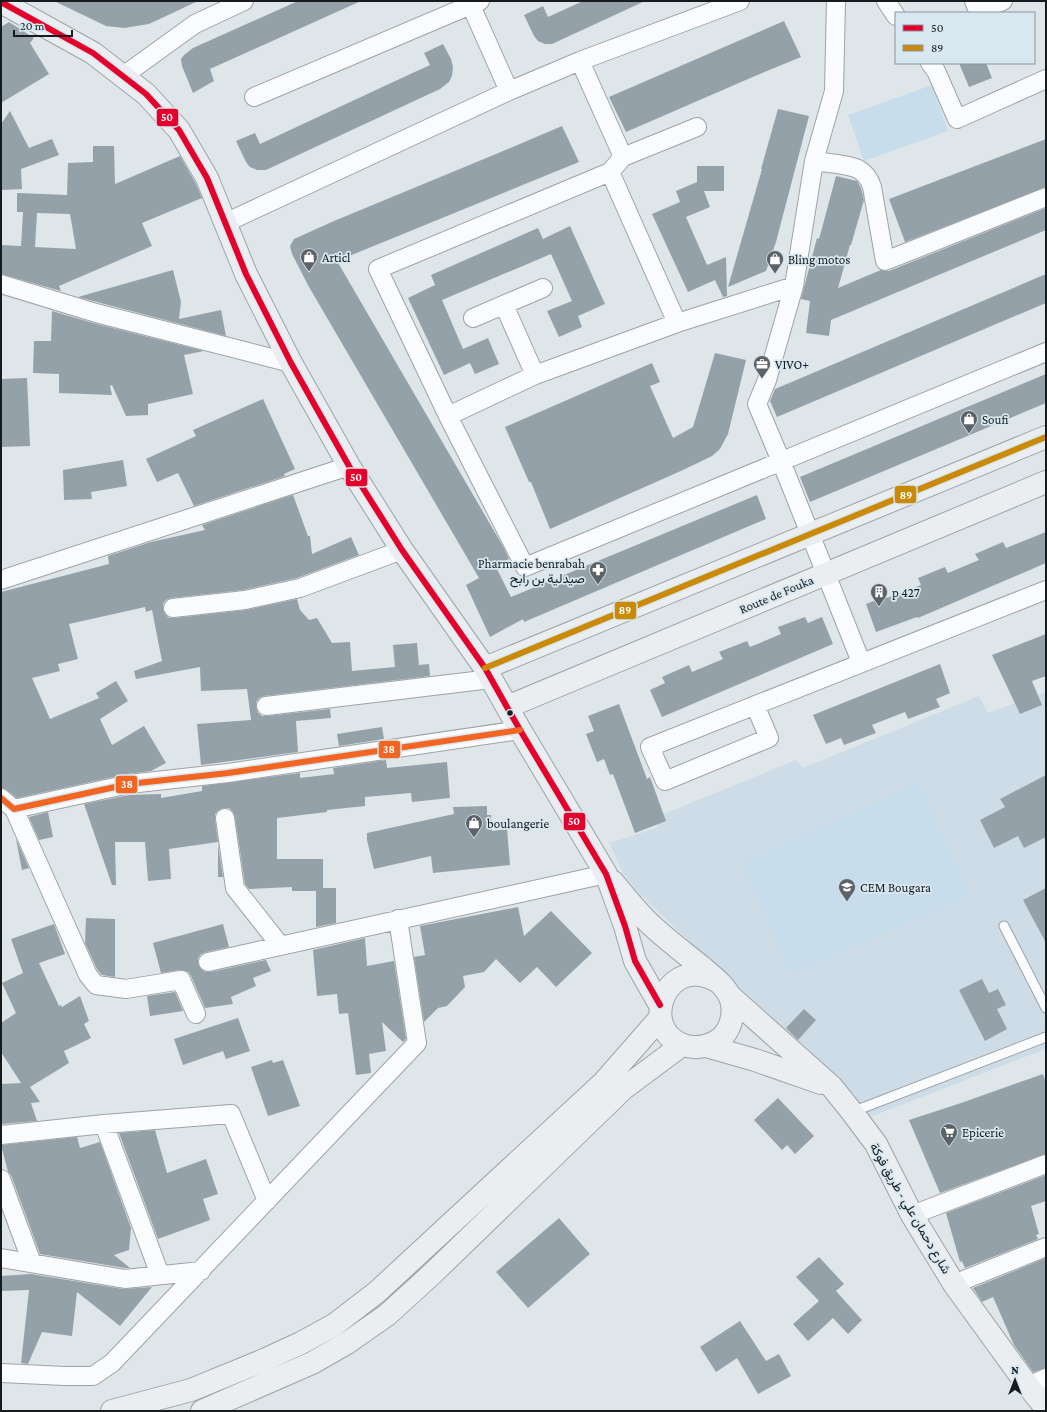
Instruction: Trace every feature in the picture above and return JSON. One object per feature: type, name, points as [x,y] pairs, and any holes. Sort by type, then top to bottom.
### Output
[{"type":"main road","name":"شارع دحمان علي - طريق فوكة","points":[[1,2],[93,53],[146,94],[179,130],[207,178],[246,274],[291,363],[348,466],[402,550],[488,674],[606,874],[625,926],[635,961],[660,1012]]},
{"type":"main road","points":[[488,674],[810,535],[1046,437]]},
{"type":"main road","name":"Route de Fouka","points":[[507,707],[1046,482]]},
{"type":"main road","name":"شارع دحمان علي - طريق فوكة","points":[[606,874],[648,921],[832,1087],[876,1144],[912,1215],[954,1284],[1037,1382],[1046,1408]]},
{"type":"main road","points":[[112,1411],[191,1390],[264,1360],[301,1343],[334,1325],[376,1292],[604,1082],[660,1012],[664,993],[672,984],[683,977],[695,974],[708,976],[724,989],[733,1008],[732,1020],[726,1032],[718,1041],[706,1046],[694,1047],[682,1044],[672,1038],[665,1029],[660,1012]]},
{"type":"main road","points":[[202,1411],[312,1363],[347,1343],[387,1315],[432,1274],[623,1089],[682,1044]]},
{"type":"main road","points":[[706,1046],[754,1060],[832,1087]]},
{"type":"street","points":[[123,76],[195,24],[244,1]]},
{"type":"street","points":[[225,223],[509,91],[580,61],[740,1]]},
{"type":"street","points":[[836,1],[834,92],[814,161],[794,286],[767,380],[757,404],[860,662]]},
{"type":"street","points":[[886,1],[895,14]]},
{"type":"street","points":[[974,1],[978,11],[1003,1]]},
{"type":"street","points":[[254,97],[473,2],[509,91]]},
{"type":"street","points":[[580,61],[623,157]]},
{"type":"street","points":[[931,64],[936,71],[957,119],[1046,79]]},
{"type":"street","points":[[697,126],[623,157],[610,172],[378,269],[448,416],[525,567],[1046,352]]},
{"type":"street","points":[[814,161],[841,165],[859,170],[870,180],[885,261],[1046,197]]},
{"type":"street","points":[[610,172],[677,323]]},
{"type":"street","points":[[1,284],[96,313],[291,363]]},
{"type":"street","points":[[448,416],[535,375],[677,323],[794,286]]},
{"type":"street","points":[[473,318],[543,288]]},
{"type":"street","points":[[504,305],[535,375]]},
{"type":"street","points":[[1,580],[348,466]]},
{"type":"street","points":[[173,608],[245,600],[300,588],[402,550]]},
{"type":"street","points":[[754,705],[769,738],[665,781],[650,747],[860,662],[1046,590]]},
{"type":"street","points":[[266,706],[488,674]]},
{"type":"street","points":[[196,1014],[181,980],[126,989],[96,985],[88,975],[8,804],[129,784],[228,774],[520,730]]},
{"type":"street","points":[[225,818],[235,888],[280,945]]},
{"type":"street","points":[[208,962],[606,874]]},
{"type":"street","points":[[1,1373],[93,1376],[112,1363],[417,1043],[398,919]]},
{"type":"street","points":[[1,1134],[231,1114],[267,1201]]},
{"type":"street","points":[[104,1124],[160,1275]]},
{"type":"street","points":[[912,1215],[1046,1164]]},
{"type":"street","points":[[1,1179],[32,1263]]},
{"type":"street","points":[[954,1284],[1046,1247]]},
{"type":"street","points":[[1,1258],[125,1279],[201,1270]]},
{"type":"lane","points":[[1004,926],[1046,1008]]},
{"type":"lane","points":[[852,1112],[1046,1037]]},
{"type":"shaded area","points":[[932,85],[948,131],[864,161],[848,115]]},
{"type":"shaded area","name":"CEM Bougara","points":[[1046,692],[1046,1049],[865,1119],[852,1098],[808,1049],[762,1011],[641,895],[624,875],[609,843],[657,828],[657,817],[796,760],[803,768],[979,696],[988,713]]},
{"type":"shaded area","points":[[919,783],[970,896],[790,974],[742,863]]},
{"type":"building","points":[[54,1],[198,1],[149,24],[124,28],[106,26]]},
{"type":"building","points":[[298,1],[361,1],[210,69],[214,81],[193,93],[182,66],[181,59],[184,55],[193,48]]},
{"type":"building","points":[[583,1],[645,1],[552,44],[545,44],[538,41],[524,15],[543,6],[548,17]]},
{"type":"building","points":[[784,21],[801,57],[626,132],[609,97]]},
{"type":"building","points":[[9,22],[34,38],[30,43],[49,74],[1,103],[1,27]]},
{"type":"building","points":[[443,44],[451,59],[453,67],[452,76],[449,82],[440,89],[266,170],[257,170],[250,167],[246,162],[236,141],[255,133],[260,144],[430,65],[424,53]]},
{"type":"building","points":[[959,64],[986,64],[992,78],[969,87]]},
{"type":"building","points":[[778,109],[809,116],[776,242],[766,271],[728,287],[762,169]]},
{"type":"building","points":[[10,111],[29,148],[52,139],[59,155],[21,169],[22,189],[1,190],[1,124]]},
{"type":"building","points":[[562,126],[579,162],[337,261],[504,548],[509,559],[496,567],[511,597],[757,495],[766,519],[524,622],[523,619],[490,637],[466,585],[479,578],[309,287],[292,254],[290,246],[294,239],[334,221]]},
{"type":"building","points":[[1046,139],[1046,187],[905,242],[889,199]]},
{"type":"building","points":[[93,146],[114,146],[115,184],[180,156],[202,198],[142,223],[152,246],[59,286],[61,291],[1,274],[1,245],[21,246],[23,212],[17,212],[17,193],[67,195],[68,163],[93,162]],"holes":[[[37,213],[70,214],[76,249],[35,247]]]},
{"type":"building","points":[[697,166],[724,166],[724,191],[704,191],[710,207],[686,217],[707,265],[726,257],[727,296],[723,297],[715,280],[688,292],[652,214],[680,202],[676,191],[697,182]]},
{"type":"building","points":[[836,176],[857,181],[861,188],[864,200],[838,288],[881,270],[889,271],[1046,208],[1046,230],[831,320],[829,336],[806,333],[810,301],[801,299],[817,238],[819,239]]},
{"type":"building","points":[[570,226],[605,304],[578,316],[582,327],[559,337],[547,311],[572,301],[551,254],[442,300],[463,349],[488,338],[499,364],[475,374],[470,363],[444,375],[408,298],[435,285],[431,275],[538,228],[543,239]]},
{"type":"building","points":[[173,270],[181,302],[179,319],[221,310],[226,336],[78,297]]},
{"type":"building","points":[[1046,274],[1046,303],[777,417],[770,401],[775,389]]},
{"type":"building","points":[[52,311],[204,351],[184,355],[193,394],[148,404],[148,415],[126,416],[112,385],[110,386],[112,395],[59,393],[59,374],[33,373],[34,341],[51,341]]},
{"type":"building","points":[[715,353],[746,360],[728,434],[720,449],[712,456],[683,470],[550,529],[531,482],[529,482],[505,427],[652,363],[660,382],[650,386],[673,438],[693,427]]},
{"type":"building","points":[[1046,374],[1046,403],[810,502],[800,477]]},
{"type":"building","points":[[27,378],[30,446],[1,447],[1,379]]},
{"type":"building","points":[[263,399],[295,469],[284,474],[285,476],[194,506],[178,473],[157,482],[146,459],[196,436],[193,430]]},
{"type":"building","points":[[123,460],[127,486],[91,492],[92,499],[64,500],[63,470]]},
{"type":"building","points":[[293,495],[308,536],[310,536],[312,554],[351,537],[359,555],[297,578],[243,590],[171,598],[166,600],[163,604],[165,614],[169,618],[174,618],[246,610],[297,599],[300,610],[309,620],[317,618],[332,643],[350,642],[352,671],[395,667],[393,645],[417,643],[419,665],[429,664],[430,676],[264,696],[259,698],[256,702],[258,713],[262,716],[330,709],[331,718],[296,721],[298,752],[201,765],[197,724],[251,720],[247,689],[201,691],[200,667],[136,679],[134,671],[162,661],[152,610],[146,612],[145,607],[69,624],[78,659],[58,664],[60,671],[32,678],[50,719],[99,698],[96,693],[116,681],[128,701],[100,719],[112,745],[144,726],[166,763],[151,771],[127,774],[17,798],[7,790],[1,788],[1,592],[109,564],[108,556],[151,542],[205,530],[202,525]]},
{"type":"building","points":[[1046,532],[1046,563],[918,618],[917,617],[876,632],[866,604],[921,585],[918,578],[945,567],[948,573],[979,560],[975,554],[1003,542],[1006,548]]},
{"type":"building","points":[[805,617],[808,623],[822,617],[833,644],[662,717],[650,690],[665,683],[662,677],[689,665],[692,672],[723,659],[719,652],[747,641],[750,647],[781,634],[778,627]]},
{"type":"building","points":[[1046,634],[1046,676],[1032,681],[1042,705],[1020,714],[992,655]]},
{"type":"building","points":[[940,664],[950,693],[936,699],[940,707],[908,719],[905,712],[887,719],[872,725],[876,733],[844,745],[841,738],[826,744],[813,715]]},
{"type":"building","points":[[619,704],[647,779],[650,777],[666,821],[635,833],[613,774],[610,775],[604,759],[597,762],[586,734],[594,731],[588,716]]},
{"type":"building","points":[[382,727],[384,739],[339,746],[337,734]]},
{"type":"building","points":[[386,760],[387,768],[447,762],[450,798],[412,802],[411,793],[365,797],[365,806],[277,818],[277,859],[323,859],[323,888],[336,888],[336,923],[316,927],[316,891],[292,891],[292,887],[249,889],[245,884],[235,817],[229,808],[219,810],[215,814],[218,842],[169,849],[171,879],[148,881],[145,842],[115,842],[116,885],[112,885],[84,804],[129,795],[161,794],[161,798],[202,791],[202,786],[300,773],[300,778],[334,774],[333,768]]},
{"type":"building","points":[[1046,775],[1046,837],[1024,848],[1018,836],[994,848],[980,820],[1005,807],[1000,799]]},
{"type":"building","points":[[487,806],[487,815],[491,815],[492,831],[507,829],[510,865],[433,873],[431,856],[374,869],[367,840],[367,833],[454,814],[453,807]]},
{"type":"building","points":[[48,812],[53,837],[39,840],[29,817]]},
{"type":"building","points":[[16,839],[29,868],[22,870]]},
{"type":"building","points":[[218,844],[223,877],[218,877]]},
{"type":"building","points":[[1046,888],[1046,943],[1023,900]]},
{"type":"building","points":[[518,907],[524,936],[551,911],[592,953],[556,987],[537,967],[520,983],[496,959],[484,972],[463,976],[465,987],[447,1006],[438,1008],[424,1022],[414,957],[425,955],[420,926]]},
{"type":"building","points":[[86,918],[115,919],[115,977],[102,975],[97,969],[85,943]]},
{"type":"building","points":[[54,924],[65,954],[39,963],[59,1006],[61,1005],[62,1007],[80,996],[89,1021],[84,1024],[91,1038],[64,1051],[69,1063],[30,1087],[40,1102],[31,1103],[37,1121],[1,1124],[1,1084],[21,1083],[1,1052],[1,1023],[16,1013],[2,983],[23,973],[11,939]]},
{"type":"building","points":[[223,924],[229,947],[201,954],[198,958],[198,964],[201,969],[205,972],[210,972],[266,960],[271,971],[253,978],[256,986],[231,997],[233,1004],[205,1008],[188,972],[180,970],[161,973],[153,943]]},
{"type":"building","points":[[365,938],[367,966],[394,961],[406,1039],[403,1042],[382,1022],[386,1051],[369,1054],[371,1073],[356,1075],[348,1013],[339,1014],[337,994],[317,996],[313,950]]},
{"type":"building","points":[[982,979],[989,993],[998,989],[1006,1005],[997,1009],[1007,1029],[985,1041],[959,990]]},
{"type":"building","points":[[175,992],[183,1011],[150,1016],[147,996]]},
{"type":"building","points":[[804,1009],[816,1020],[798,1040],[786,1028]]},
{"type":"building","points":[[238,1018],[250,1051],[226,1059],[223,1051],[183,1065],[174,1039]]},
{"type":"building","points":[[272,1060],[273,1063],[283,1060],[300,1106],[268,1116],[251,1067]]},
{"type":"building","points":[[1043,1074],[1046,1083],[1046,1154],[940,1193],[909,1120]]},
{"type":"building","points":[[778,1098],[814,1136],[795,1154],[787,1145],[782,1150],[754,1120]]},
{"type":"building","points":[[155,1130],[167,1173],[206,1159],[218,1194],[203,1199],[210,1220],[158,1239],[119,1133]]},
{"type":"building","points":[[77,1137],[80,1148],[100,1142],[131,1228],[129,1250],[114,1255],[130,1268],[40,1254],[11,1175],[8,1172],[1,1145]]},
{"type":"building","points":[[1046,1175],[1046,1201],[1031,1206],[1039,1234],[1036,1235],[1038,1239],[965,1268],[962,1261],[960,1262],[946,1213]]},
{"type":"building","points":[[559,1218],[590,1254],[528,1308],[496,1272]]},
{"type":"building","points":[[819,1257],[844,1284],[836,1291],[862,1320],[848,1334],[833,1318],[808,1341],[793,1324],[819,1301],[796,1277]]},
{"type":"building","points":[[1046,1258],[1046,1368],[1033,1372],[1014,1345],[993,1297],[982,1302],[973,1288]]},
{"type":"building","points":[[31,1274],[123,1289],[152,1287],[120,1326],[77,1292],[72,1336],[42,1332],[28,1364],[21,1363],[29,1290],[1,1291],[1,1276]]},
{"type":"building","points":[[740,1321],[766,1361],[779,1354],[791,1376],[758,1394],[737,1358],[716,1372],[700,1347]]},
{"type":"transit line","name":"50","points":[[1,2],[93,53],[146,94],[179,130],[207,178],[246,274],[291,363],[349,466],[402,550],[485,668],[520,730],[606,874],[625,926],[635,961],[660,1005]]},
{"type":"transit line","name":"89","points":[[485,668],[1046,437]]},
{"type":"transit line","name":"38","points":[[1,798],[14,809],[129,784],[228,773],[520,730]]},
{"type":"place","name":"Articl","points":[[309,272]]},
{"type":"place","name":"Bling motos","points":[[775,274]]},
{"type":"place","name":"VIVO+","points":[[762,379]]},
{"type":"place","name":"Soufi","points":[[969,434]]},
{"type":"place","name":"Pharmacie benrabah صيدلية بن رابح","points":[[598,585]]},
{"type":"place","name":"p 427","points":[[879,607]]},
{"type":"place","name":"boulangerie","points":[[474,838]]},
{"type":"place","name":"CEM Bougara","points":[[847,902]]},
{"type":"place","name":"Epicerie","points":[[949,1147]]}]
